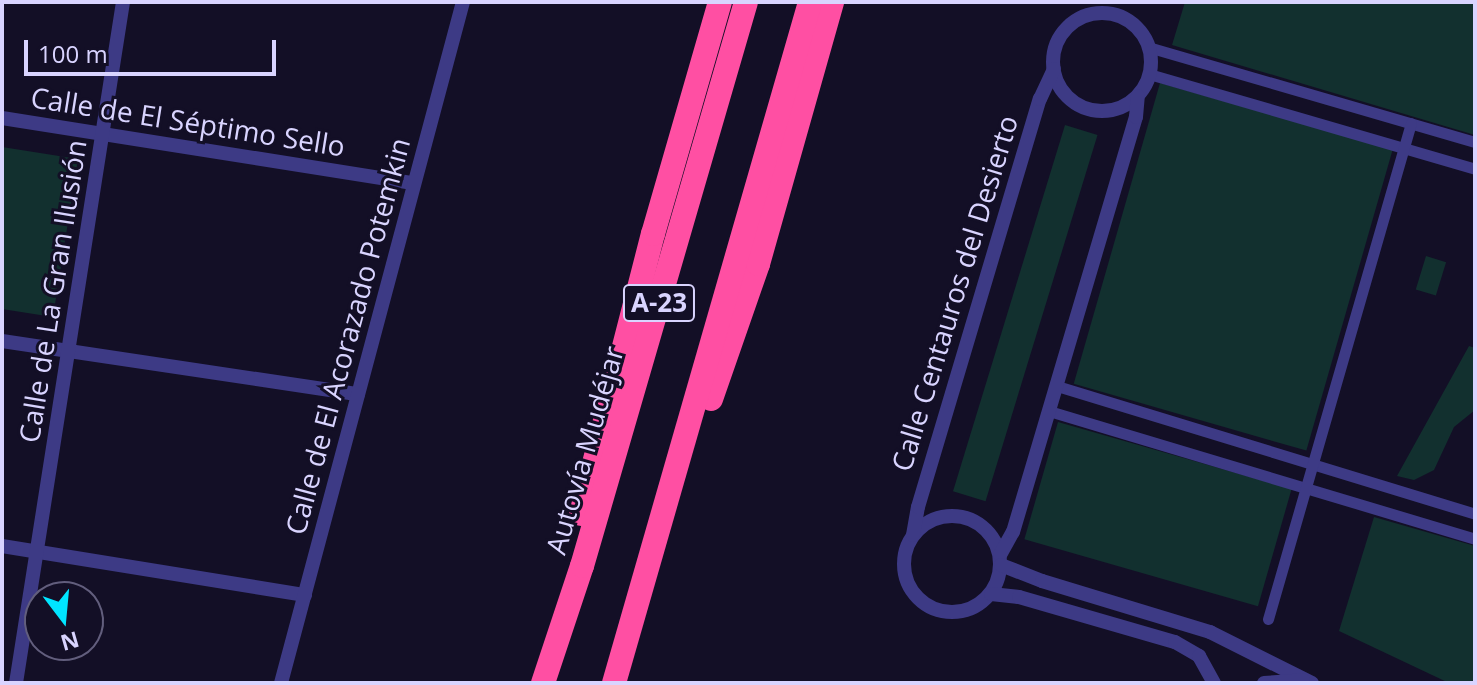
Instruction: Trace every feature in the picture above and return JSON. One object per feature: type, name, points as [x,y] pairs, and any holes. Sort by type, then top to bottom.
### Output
[{"type":"highway","points":[[567,604],[580,516],[653,234],[719,2]]},
{"type":"highway","name":"Autovía Mudéjar","points":[[543,683],[582,566],[746,2]]},
{"type":"highway","name":"A-23","points":[[614,683],[810,2]]},
{"type":"highway","points":[[658,530],[676,499],[758,264],[832,2]]},
{"type":"street","name":"Calle de La Gran Ilusión","points":[[16,683],[123,2]]},
{"type":"street","name":"Calle de El Acorazado Potemkin","points":[[281,683],[463,2]]},
{"type":"street","points":[[1112,14],[1122,2]]},
{"type":"street","points":[[991,594],[1057,386],[1136,117],[1138,96],[1149,74],[1148,47],[1137,29],[1112,14],[1086,16],[1067,29],[1055,49],[1054,69],[1063,91],[1081,107],[1093,110],[1117,109],[1138,96]]},
{"type":"street","points":[[1148,47],[1475,142]]},
{"type":"street","name":"Calle Centauros del Desierto","points":[[913,535],[918,507],[1036,111],[1054,69]]},
{"type":"street","points":[[1149,74],[1475,169]]},
{"type":"street","name":"Calle de El Séptimo Sello","points":[[2,118],[413,183]]},
{"type":"street","points":[[1268,619],[1411,123]]},
{"type":"street","points":[[2,341],[358,394]]},
{"type":"street","points":[[1057,386],[1475,514]]},
{"type":"street","points":[[1049,411],[1474,536]]},
{"type":"street","points":[[1214,683],[1199,656],[1175,642],[1019,597],[991,594],[966,611],[936,611],[922,603],[905,579],[906,548],[913,535],[935,518],[963,517],[987,531],[1000,560],[1042,581],[1210,632],[1310,682]]},
{"type":"street","points":[[2,546],[305,595]]},
{"type":"street","points":[[1264,683],[1310,682]]},
{"type":"green space","points":[[1185,2],[1475,2],[1475,135],[1172,45]]},
{"type":"green space","points":[[1160,83],[1393,150],[1306,451],[1074,384]]},
{"type":"green space","points":[[1065,125],[1098,135],[986,501],[953,491]]},
{"type":"green space","points":[[2,147],[78,159],[53,317],[2,309]]},
{"type":"green space","points":[[1426,256],[1446,262],[1436,296],[1416,289]]},
{"type":"green space","points":[[1469,346],[1475,348],[1475,410],[1454,427],[1434,470],[1414,480],[1397,476]]},
{"type":"green space","points":[[1058,422],[1292,489],[1258,606],[1024,539]]},
{"type":"green space","points":[[1374,517],[1475,546],[1475,683],[1449,683],[1339,631]]}]
